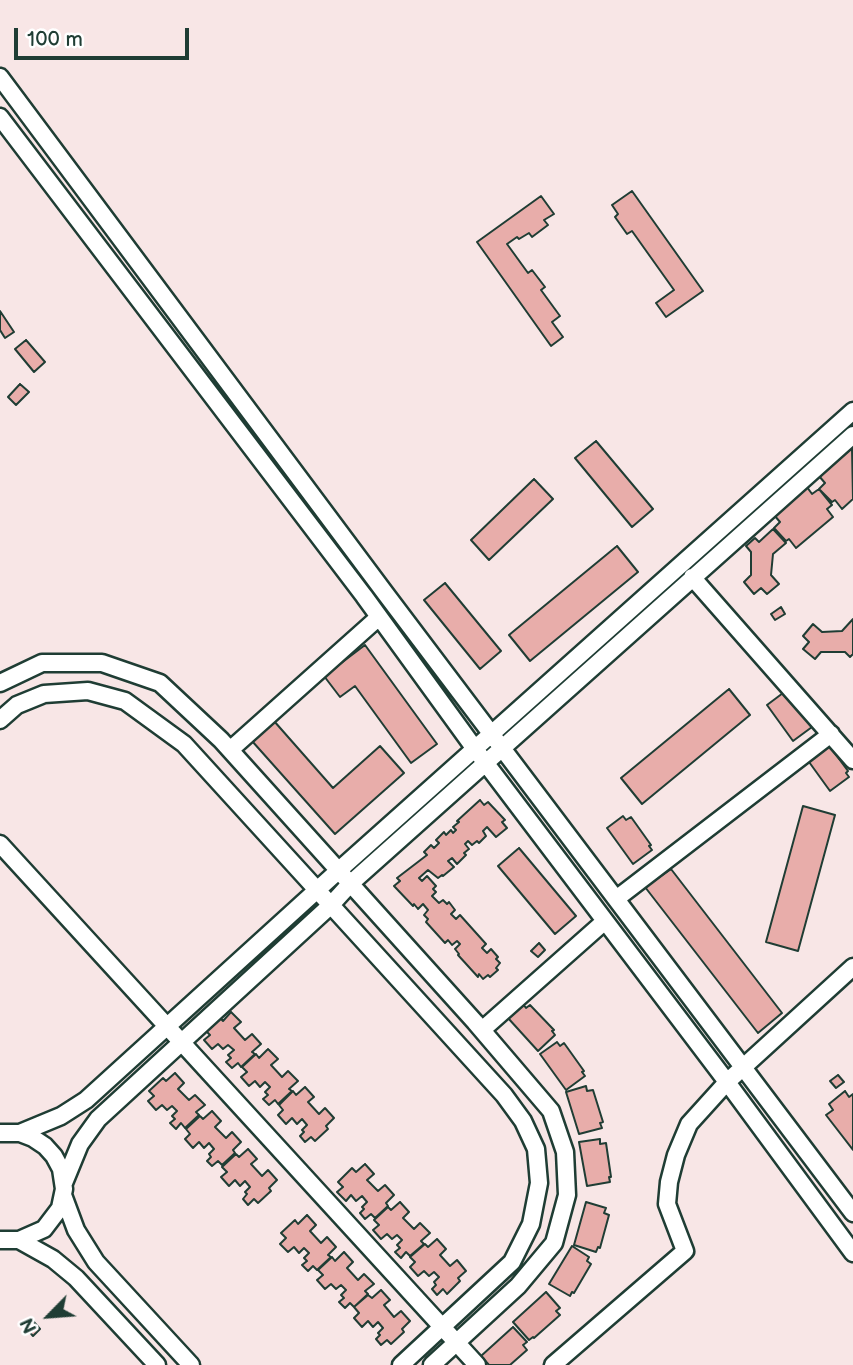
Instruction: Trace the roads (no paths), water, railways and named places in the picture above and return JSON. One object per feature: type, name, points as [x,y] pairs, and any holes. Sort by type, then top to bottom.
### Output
[{"type":"street","points":[[0,77],[853,1213]]},
{"type":"street","points":[[0,117],[379,617],[853,1253]]},
{"type":"street","points":[[497,741],[853,411]]},
{"type":"street","points":[[19,1133],[61,1116],[86,1100],[338,871],[692,577],[853,435]]},
{"type":"street","points":[[692,577],[853,760]]},
{"type":"street","points":[[230,750],[379,617]]},
{"type":"street","points":[[0,683],[42,663],[102,663],[160,683],[230,750],[482,1030],[551,1111],[565,1152],[567,1195],[554,1243],[518,1286],[432,1365]]},
{"type":"street","points":[[0,720],[17,705],[44,694],[88,691],[125,701],[184,744],[504,1095],[523,1121],[536,1149],[539,1183],[531,1224],[512,1262],[401,1365]]},
{"type":"street","points":[[616,899],[831,734]]},
{"type":"street","points":[[0,1240],[19,1240],[44,1229],[53,1220],[60,1208],[63,1189],[80,1144],[98,1119],[330,906],[480,755]]},
{"type":"street","points":[[0,844],[477,1365]]},
{"type":"street","points":[[482,1030],[605,920]]},
{"type":"street","points":[[553,1365],[685,1251],[667,1204],[676,1155],[689,1124],[727,1082],[853,967]]},
{"type":"street","points":[[0,1133],[19,1133],[33,1138],[50,1151],[61,1169],[63,1189],[76,1230],[96,1262],[191,1365]]},
{"type":"street","points":[[19,1240],[53,1259],[76,1278],[157,1365]]}]
